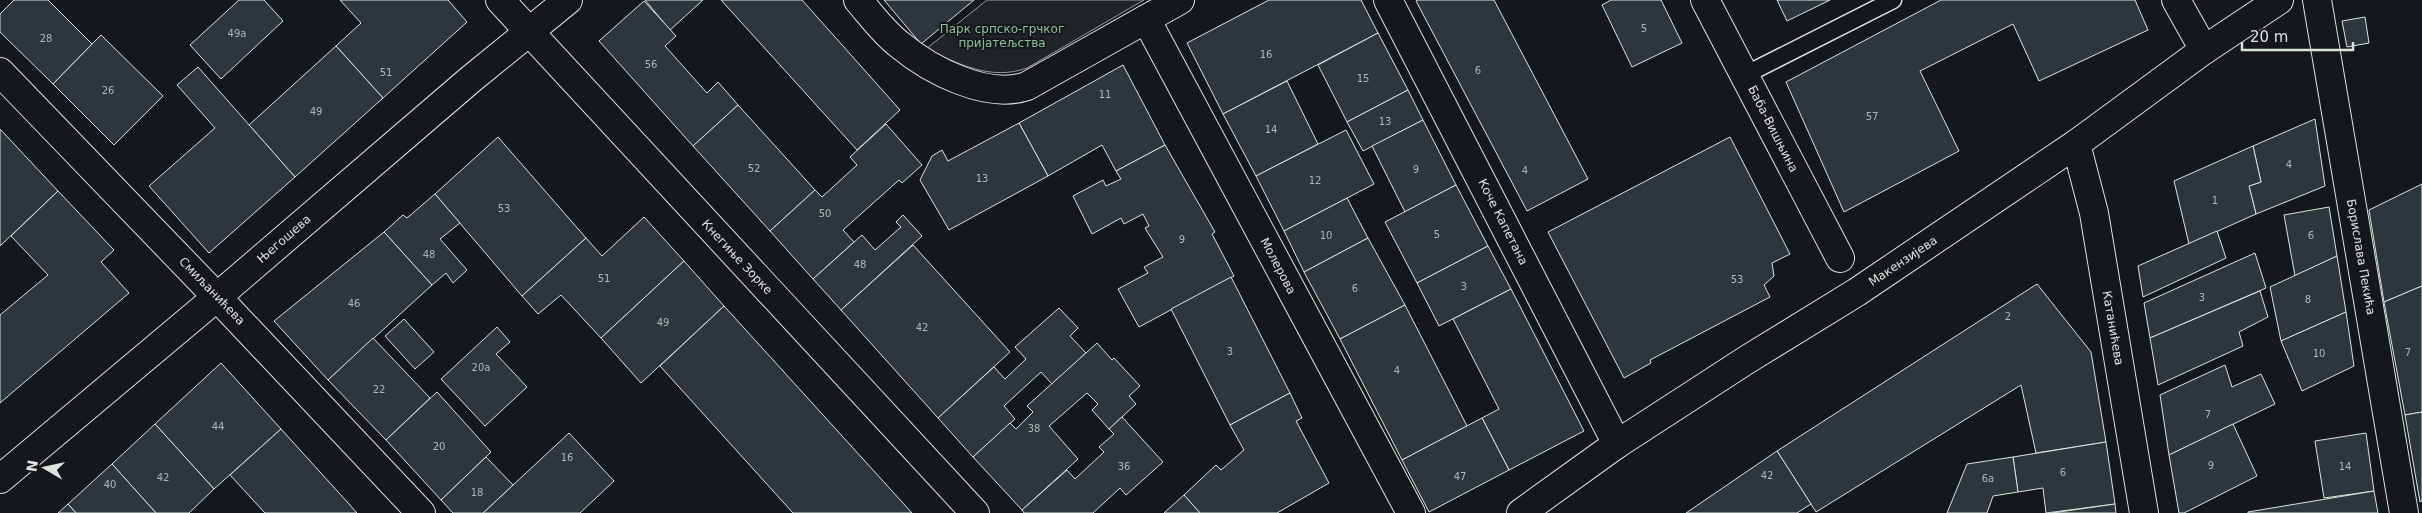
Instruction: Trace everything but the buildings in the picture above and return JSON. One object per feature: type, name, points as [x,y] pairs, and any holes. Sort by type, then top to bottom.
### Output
[{"type":"street","name":"Кнегиње Зорке","points":[[500,0],[975,513]]},
{"type":"street","name":"Његошева","points":[[0,478],[471,79],[568,0]]},
{"type":"street","points":[[858,0],[898,44],[925,63],[955,78],[1000,90],[1019,89],[1027,86],[1180,0]]},
{"type":"street","name":"Коче Капетана","points":[[1388,0],[1617,444]]},
{"type":"street","name":"Баба-Вишњина","points":[[1704,0],[1748,80],[1840,258]]},
{"type":"street","points":[[2176,0],[2204,50]]},
{"type":"street","name":"Макензијева","points":[[1521,513],[1617,444],[1740,364],[1857,292],[2076,144],[2204,50],[2279,0]]},
{"type":"street","name":"Борислава Пекића","points":[[2317,0],[2404,513]]},
{"type":"street","name":"Молерова","points":[[1146,19],[1411,513]]},
{"type":"street","name":"Смиљанићева","points":[[0,72],[217,296],[421,513]]},
{"type":"street","name":"Катанићева","points":[[2076,144],[2094,213],[2144,513]]},
{"type":"lane","points":[[1748,80],[1893,0]]},
{"type":"green space","name":"Парк српско-грчког пријатељства","points":[[987,0],[1144,0],[1027,68],[1014,72],[988,72],[975,69],[926,49]]}]
